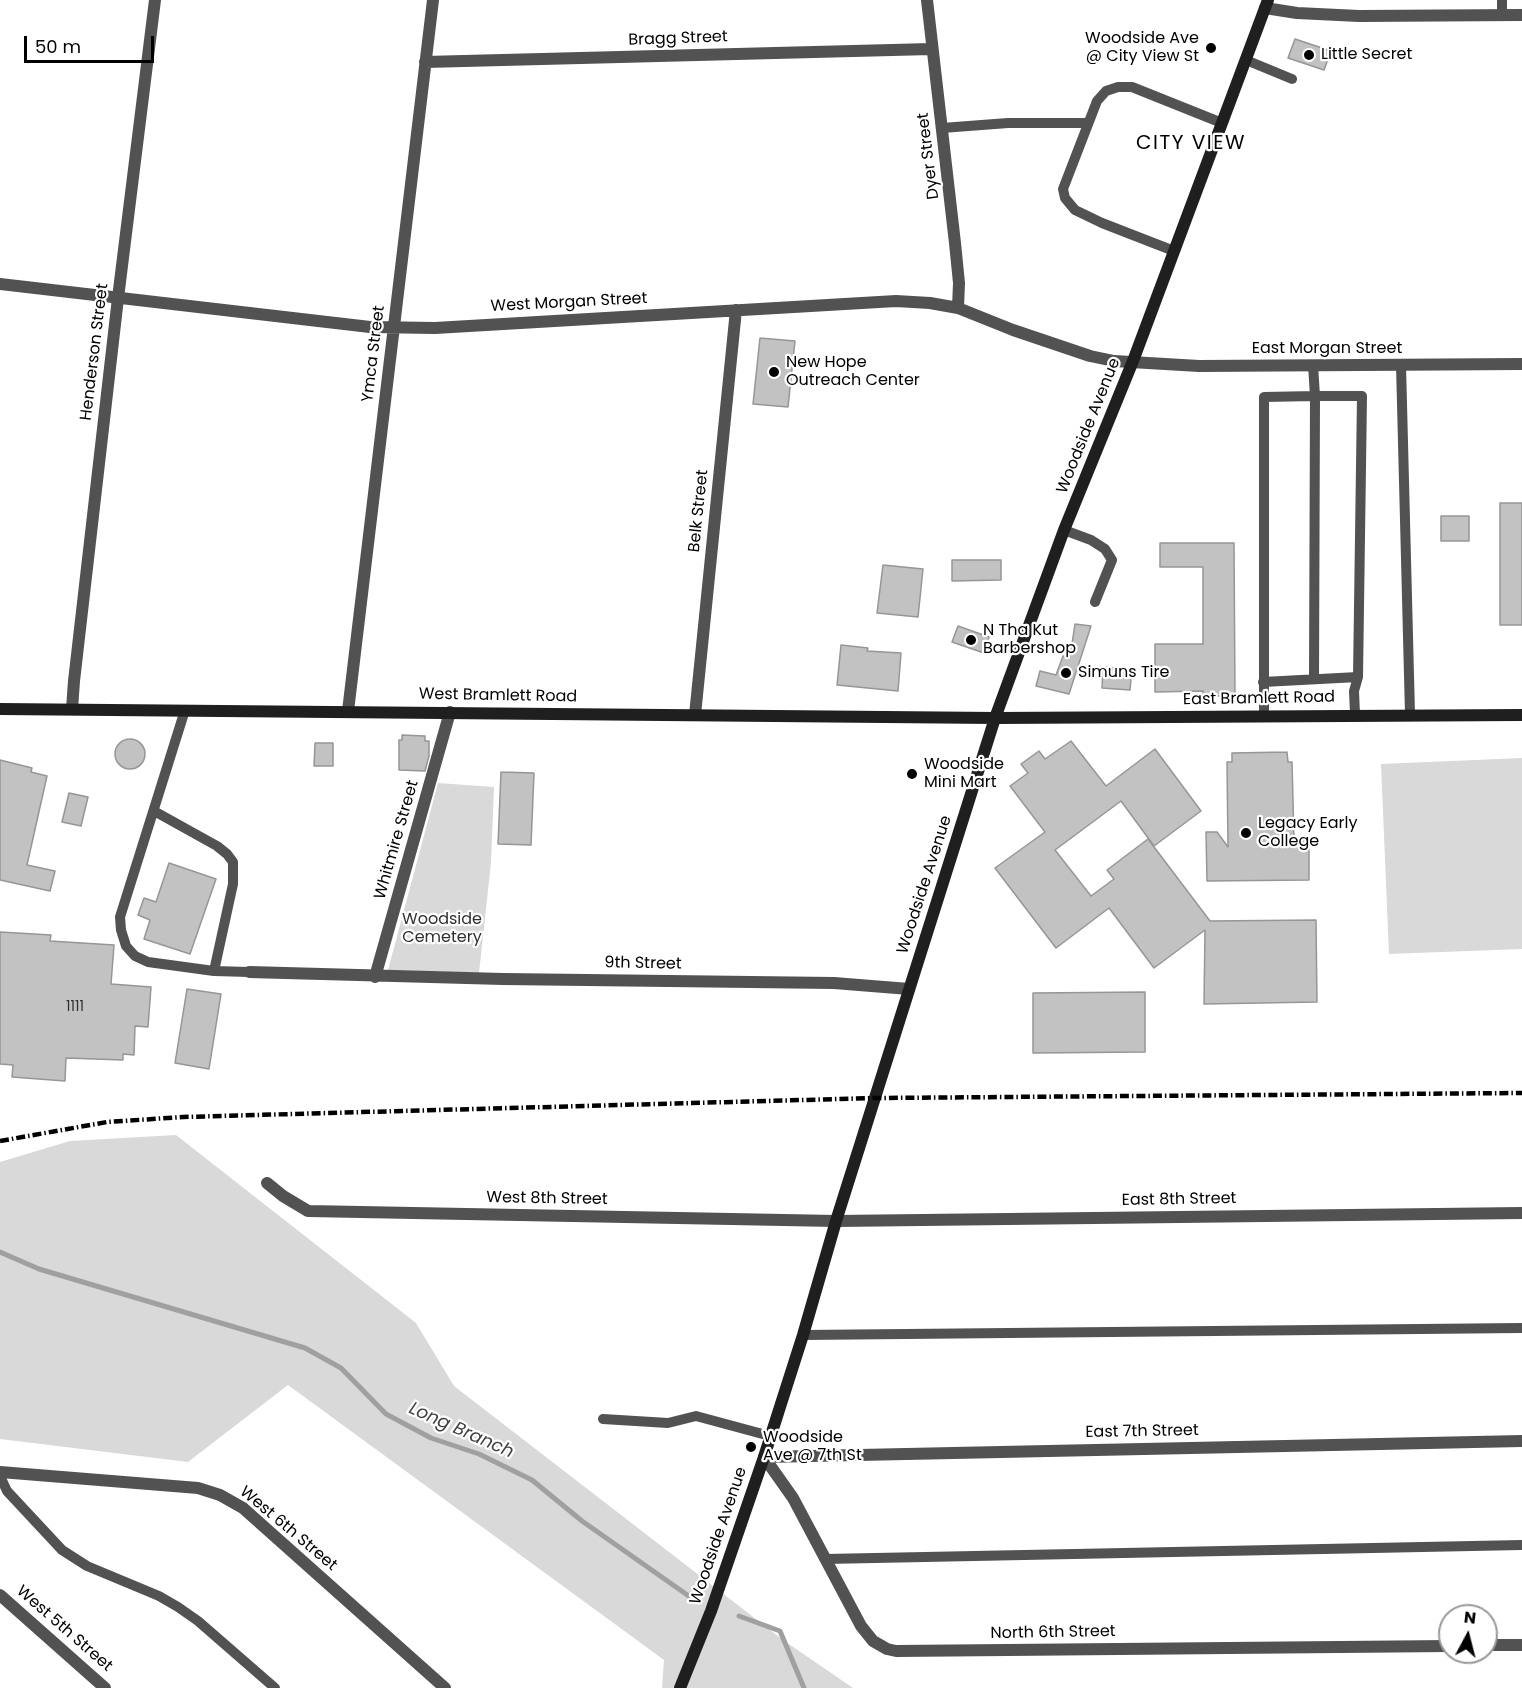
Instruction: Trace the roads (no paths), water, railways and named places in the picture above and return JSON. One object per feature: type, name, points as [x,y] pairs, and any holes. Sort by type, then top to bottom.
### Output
[{"type":"street","name":"Henderson Street","points":[[72,709],[118,298],[155,0]]},
{"type":"street","name":"Ymca Street","points":[[348,711],[433,0]]},
{"type":"street","name":"Dyer Street","points":[[927,0],[956,243],[958,308]]},
{"type":"street","points":[[1267,4],[1298,13],[1522,15]]},
{"type":"street","name":"Woodside Avenue","points":[[680,1688],[711,1611],[764,1456],[995,718],[1064,530],[1133,361],[1267,4]]},
{"type":"street","name":"Bragg Street","points":[[425,62],[932,49]]},
{"type":"street","name":"West Morgan Street","points":[[0,284],[370,327],[435,328],[896,301],[930,303],[958,308],[1013,330],[1090,356],[1114,361],[1133,361]]},
{"type":"street","name":"Belk Street","points":[[695,715],[736,310]]},
{"type":"street","name":"East Morgan Street","points":[[1133,361],[1199,366],[1522,364]]},
{"type":"street","name":"West Bramlett Road","points":[[0,709],[995,718]]},
{"type":"street","name":"Whitmire Street","points":[[375,977],[450,712]]},
{"type":"street","name":"East Bramlett Road","points":[[995,718],[1354,714],[1522,715]]},
{"type":"street","name":"9th Street","points":[[249,972],[375,977],[834,983],[909,989]]},
{"type":"street","name":"West 8th Street","points":[[267,1183],[283,1197],[308,1211],[836,1221]]},
{"type":"street","name":"East 8th Street","points":[[836,1221],[1522,1213]]},
{"type":"street","name":"East 7th Street","points":[[764,1456],[1522,1441]]},
{"type":"street","name":"North 6th Street","points":[[764,1456],[793,1498],[861,1626],[873,1641],[896,1651],[1438,1646]]},
{"type":"street","name":"West 6th Street","points":[[0,1474],[198,1488],[220,1495],[243,1508],[446,1688]]},
{"type":"street","name":"West 5th Street","points":[[0,1595],[105,1688]]},
{"type":"street","points":[[1498,1645],[1522,1645]]},
{"type":"lane","points":[[1502,0],[1502,15]]},
{"type":"lane","points":[[1245,60],[1292,79]]},
{"type":"lane","points":[[1174,251],[1075,210],[1065,198],[1062,189],[1097,101],[1106,91],[1118,87],[1132,87],[1222,123]]},
{"type":"lane","points":[[942,128],[1008,123],[1088,123]]},
{"type":"lane","points":[[1313,365],[1316,396],[1314,679]]},
{"type":"lane","points":[[1401,365],[1410,714]]},
{"type":"lane","points":[[1264,715],[1264,396],[1362,396],[1358,677],[1354,691],[1354,714]]},
{"type":"lane","points":[[1064,530],[1105,549],[1112,560],[1095,602]]},
{"type":"lane","points":[[1263,682],[1358,677]]},
{"type":"lane","points":[[185,710],[120,917],[126,946],[135,956],[148,962],[214,971],[249,972]]},
{"type":"lane","points":[[154,811],[217,846],[233,862],[233,884],[214,971]]},
{"type":"lane","points":[[803,1335],[1522,1328]]},
{"type":"lane","points":[[603,1419],[668,1423],[696,1416],[770,1436]]},
{"type":"lane","points":[[0,1474],[7,1491],[62,1550],[87,1566],[159,1596],[178,1607],[198,1621],[275,1688]]},
{"type":"lane","points":[[825,1559],[1522,1545]]},
{"type":"waterway","name":"Long Branch","points":[[0,1252],[39,1269],[305,1348],[341,1368],[386,1414],[431,1438],[479,1454],[532,1480],[582,1521],[693,1599]]},
{"type":"waterway","name":"Long Branch","points":[[739,1616],[780,1631],[804,1688]]},
{"type":"railway","points":[[0,1141],[107,1122],[183,1117],[875,1098],[1522,1093]]},
{"type":"place","name":"Woodside Ave @ City View St","points":[[1211,48]]},
{"type":"place","name":"Little Secret","points":[[1309,55]]},
{"type":"place","name":"New Hope Outreach Center","points":[[774,372]]},
{"type":"place","name":"N Tha Kut Barbershop","points":[[971,640]]},
{"type":"place","name":"Simuns Tire","points":[[1066,673]]},
{"type":"place","name":"Woodside Mini Mart","points":[[912,774]]},
{"type":"place","name":"Legacy Early College","points":[[1246,833]]},
{"type":"place","name":"Woodside Ave @ 7th St","points":[[751,1447]]},
{"type":"district","name":"CITY VIEW","points":[[1191,144]]},
{"type":"park label","name":"Woodside Cemetery","points":[[442,929]]}]
